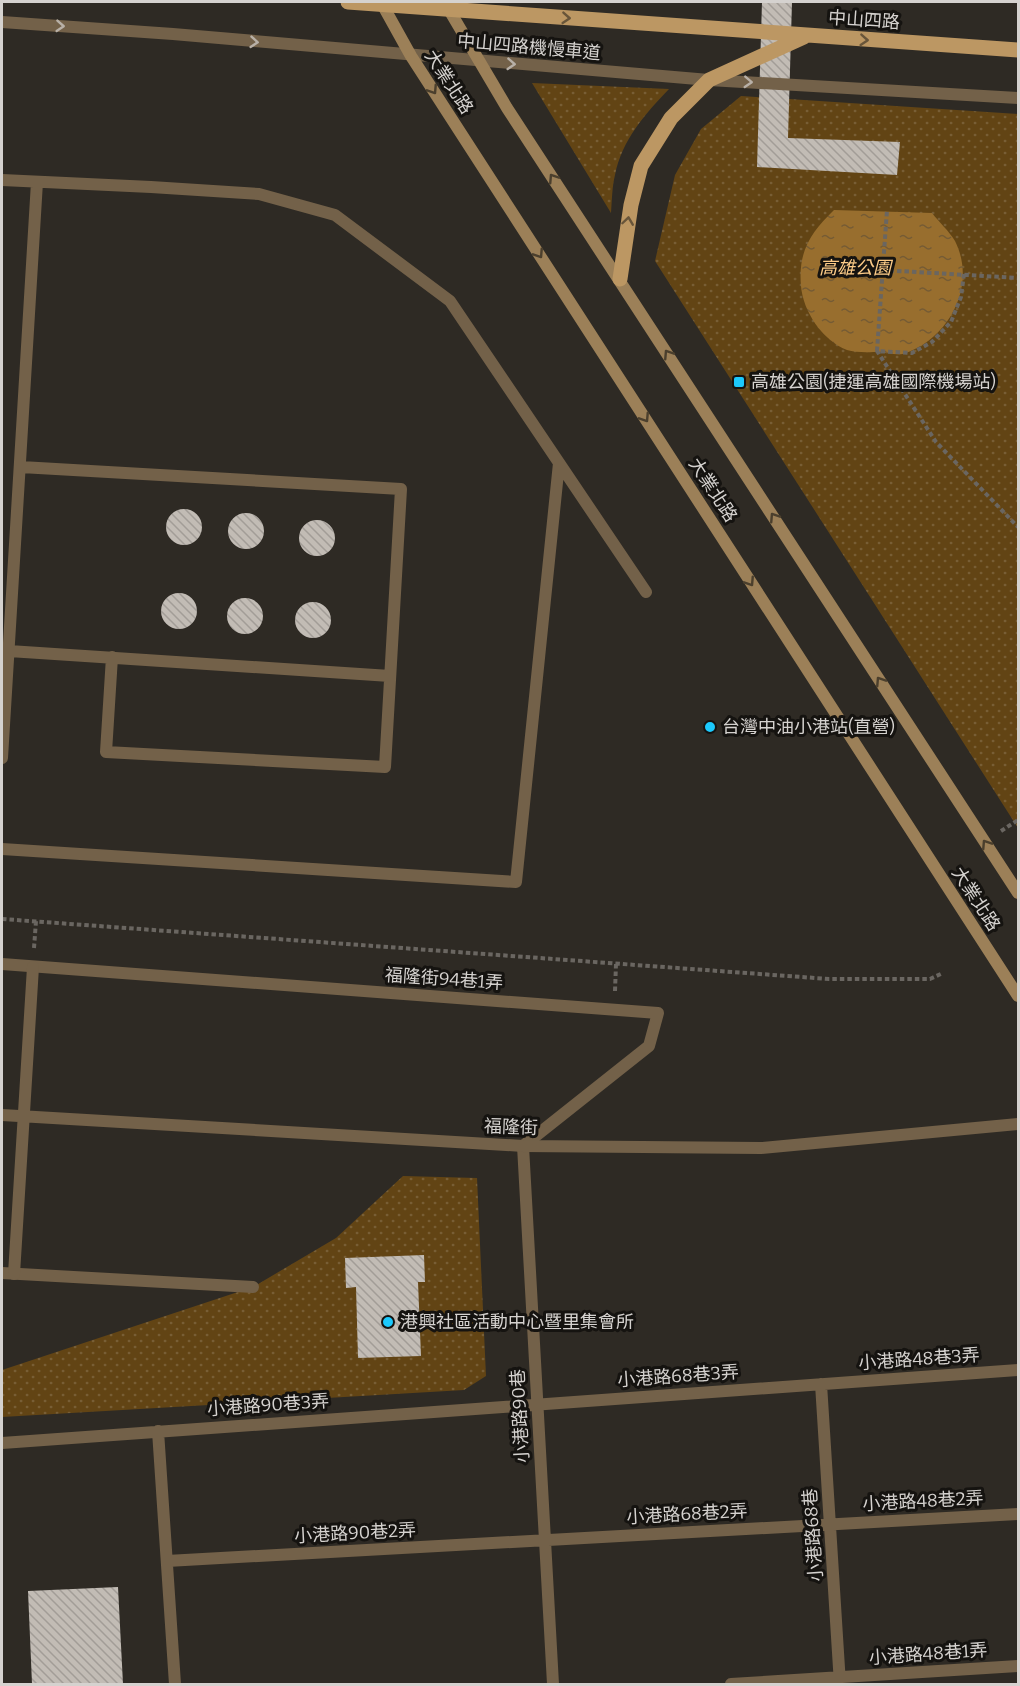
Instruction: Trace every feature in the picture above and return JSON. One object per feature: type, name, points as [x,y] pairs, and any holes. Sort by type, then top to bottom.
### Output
[{"type":"main road","name":"中山四路","points":[[348,2],[446,5],[806,36],[1018,50]]},
{"type":"main road","points":[[620,279],[630,205],[641,166],[671,118],[710,80],[806,36]]},
{"type":"street","name":"大業北路","points":[[382,3],[411,56],[1018,996]]},
{"type":"street","name":"大業北路","points":[[446,5],[507,108],[1018,893]]},
{"type":"street","name":"中山四路機慢車道","points":[[2,22],[173,34],[710,80],[1018,98]]},
{"type":"street","points":[[2,180],[259,194],[335,215],[450,301],[646,592]]},
{"type":"street","points":[[2,758],[37,183]]},
{"type":"street","points":[[2,849],[516,882],[559,463]]},
{"type":"street","points":[[21,466],[402,489],[385,767],[106,752],[112,657]]},
{"type":"street","points":[[9,651],[390,676]]},
{"type":"street","name":"福隆街94巷1弄","points":[[2,964],[658,1013],[649,1046],[523,1146]]},
{"type":"street","points":[[33,967],[24,1116],[8,1273],[253,1287]]},
{"type":"street","name":"福隆街","points":[[2,1115],[523,1146],[761,1148],[1018,1124]]},
{"type":"street","name":"小港路90巷","points":[[523,1146],[553,1684]]},
{"type":"street","name":"小港路48巷3弄","points":[[821,1384],[1018,1370]]},
{"type":"street","name":"小港路68巷3弄","points":[[537,1404],[821,1384]]},
{"type":"street","name":"小港路68巷","points":[[821,1384],[840,1681]]},
{"type":"street","name":"小港路90巷3弄","points":[[2,1443],[537,1404]]},
{"type":"street","points":[[158,1431],[175,1684]]},
{"type":"street","name":"小港路48巷2弄","points":[[830,1524],[1018,1514]]},
{"type":"street","name":"小港路68巷2弄","points":[[545,1540],[830,1524]]},
{"type":"street","name":"小港路90巷2弄","points":[[167,1561],[545,1540]]},
{"type":"street","name":"小港路48巷1弄","points":[[731,1684],[840,1681],[1018,1666]]},
{"type":"path","points":[[886,210],[877,351],[936,442],[1018,527]]},
{"type":"path","points":[[882,270],[1018,278]]},
{"type":"path","points":[[877,351],[912,353],[932,342],[951,322],[962,297],[963,274]]},
{"type":"path","points":[[2,919],[829,979],[930,979],[944,973]]},
{"type":"path","points":[[614,1010],[616,964]]},
{"type":"green space","points":[[532,83],[669,89],[643,118],[623,150],[614,180],[611,213]]},
{"type":"green space","name":"高雄公園","points":[[741,96],[1018,114],[1018,828],[655,261],[675,175],[701,129]]},
{"type":"green space","points":[[403,1176],[477,1178],[486,1376],[464,1390],[2,1417],[2,1370],[253,1287],[336,1238]]},
{"type":"water","points":[[834,210],[932,213],[955,241],[961,258],[963,275],[961,292],[947,322],[922,345],[900,354],[851,351],[830,339],[815,324],[803,296],[802,263],[812,235]]},
{"type":"building","points":[[762,2],[792,2],[788,138],[900,142],[897,175],[757,167]]},
{"type":"building","points":[[184,509],[197,514],[202,527],[197,540],[184,545],[171,540],[166,527],[171,514]]},
{"type":"building","points":[[246,513],[259,518],[264,531],[259,544],[246,549],[233,544],[228,531],[233,518]]},
{"type":"building","points":[[317,520],[330,525],[335,538],[330,551],[317,556],[304,551],[299,538],[304,525]]},
{"type":"building","points":[[179,593],[192,598],[197,611],[192,624],[179,629],[166,624],[161,611],[166,598]]},
{"type":"building","points":[[245,598],[258,603],[263,616],[258,629],[245,634],[232,629],[227,616],[232,603]]},
{"type":"building","points":[[313,602],[326,607],[331,620],[326,633],[313,638],[300,633],[295,620],[300,607]]},
{"type":"building","name":"港興社區活動中心暨里集會所","points":[[424,1255],[425,1282],[418,1282],[421,1356],[358,1358],[356,1287],[346,1288],[345,1258]]},
{"type":"building","points":[[118,1587],[123,1684],[32,1684],[28,1591]]},
{"type":"place","name":"高雄公園(捷運高雄國際機場站)","points":[[739,382]]},
{"type":"place","name":"台灣中油小港站(直營)","points":[[710,727]]},
{"type":"place","name":"港興社區活動中心暨里集會所","points":[[388,1322]]}]
